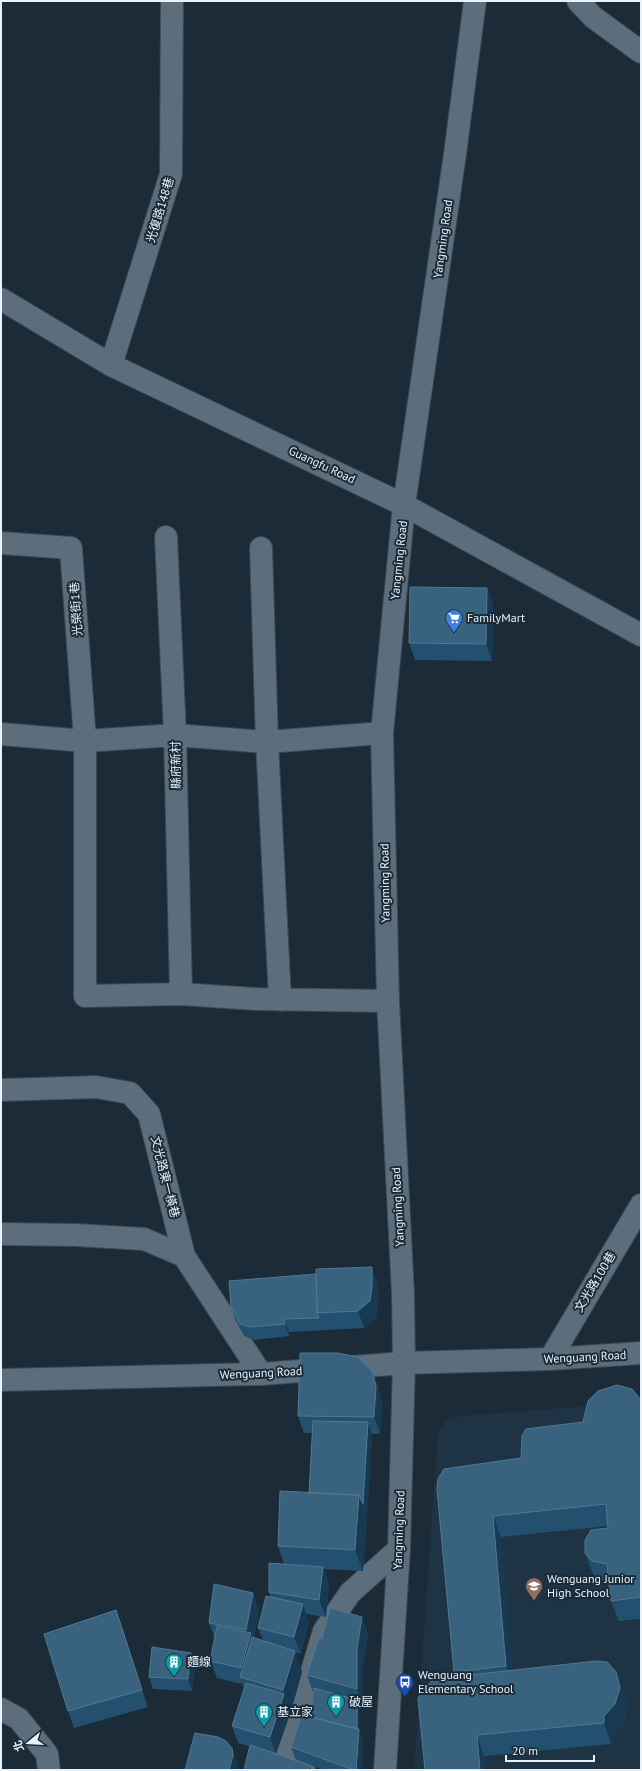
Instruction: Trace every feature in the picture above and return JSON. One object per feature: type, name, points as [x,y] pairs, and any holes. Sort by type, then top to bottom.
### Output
[{"type":"street","name":"光復路148巷","points":[[111,365],[171,174],[172,1]]},
{"type":"street","name":"Yangming Road","points":[[386,1770],[399,1548],[404,1363],[403,1294],[388,1001],[382,733],[404,505],[455,154],[475,1]]},
{"type":"street","points":[[578,1],[597,9],[641,52]]},
{"type":"street","name":"Guangfu Road","points":[[1,299],[111,365],[404,505],[641,635]]},
{"type":"street","name":"縣府新村","points":[[166,537],[175,735],[181,994]]},
{"type":"street","name":"光榮街1巷","points":[[1,543],[72,548],[85,741]]},
{"type":"street","points":[[261,548],[280,1000]]},
{"type":"street","points":[[1,734],[85,741],[175,735],[268,742],[382,733]]},
{"type":"street","points":[[85,741],[85,996],[181,994],[280,1000],[388,1001]]},
{"type":"street","name":"文光路東一橫巷","points":[[1,1090],[96,1087],[130,1093],[149,1114],[184,1256],[261,1374]]},
{"type":"street","name":"文光路100巷","points":[[550,1359],[641,1205]]},
{"type":"street","points":[[1,1234],[76,1235],[144,1239],[184,1256]]},
{"type":"street","name":"Wenguang Road","points":[[1,1380],[261,1374],[404,1363],[550,1359],[641,1353]]},
{"type":"street","points":[[304,1770],[284,1764],[324,1631],[350,1593],[399,1548]]},
{"type":"street","points":[[1,1709],[19,1719],[47,1754],[49,1770]]},
{"type":"shaded area","name":"Wenguang Junior High School","points":[[641,1402],[641,1770],[414,1770],[438,1432],[448,1417]]},
{"type":"building","name":"FamilyMart","points":[[410,587],[487,588],[486,644],[409,643]]},
{"type":"building","points":[[372,1267],[370,1301],[358,1311],[317,1313],[316,1269]]},
{"type":"building","points":[[316,1274],[317,1313],[319,1318],[284,1319],[285,1324],[250,1327],[240,1324],[231,1307],[229,1281]]},
{"type":"building","points":[[300,1353],[338,1353],[358,1357],[372,1371],[376,1386],[374,1417],[298,1416]]},
{"type":"building","points":[[617,1385],[632,1389],[641,1400],[641,1597],[611,1601],[607,1564],[592,1561],[585,1553],[585,1540],[591,1530],[608,1528],[606,1504],[493,1516],[506,1666],[454,1672],[437,1489],[438,1479],[444,1469],[521,1458],[522,1436],[526,1429],[583,1422],[588,1401],[598,1391]]},
{"type":"building","points":[[313,1421],[368,1422],[363,1504],[359,1495],[309,1493]]},
{"type":"building","points":[[280,1491],[359,1495],[355,1550],[278,1546]]},
{"type":"building","points":[[269,1563],[323,1567],[319,1600],[269,1592]]},
{"type":"building","points":[[214,1584],[253,1593],[246,1630],[209,1623]]},
{"type":"building","points":[[266,1596],[303,1604],[294,1637],[258,1628]]},
{"type":"building","points":[[330,1608],[362,1617],[357,1649],[357,1689],[307,1675],[319,1638],[322,1638]]},
{"type":"building","points":[[116,1610],[142,1690],[68,1711],[44,1634]]},
{"type":"building","points":[[217,1626],[251,1633],[241,1668],[210,1661]]},
{"type":"building","points":[[252,1637],[295,1651],[283,1690],[240,1677]]},
{"type":"building","points":[[152,1647],[191,1653],[188,1679],[149,1677]]},
{"type":"building","points":[[596,1661],[607,1662],[616,1672],[620,1688],[615,1704],[604,1716],[604,1723],[477,1735],[480,1770],[425,1770],[418,1699],[422,1690],[434,1679]]},
{"type":"building","points":[[246,1683],[284,1694],[270,1737],[232,1726]]},
{"type":"building","name":"破屋","points":[[314,1688],[357,1700],[357,1729],[311,1717]]},
{"type":"building","points":[[302,1715],[359,1729],[356,1770],[291,1747]]},
{"type":"building","points":[[195,1733],[218,1737],[226,1741],[232,1748],[233,1755],[229,1770],[185,1770]]},
{"type":"building","points":[[250,1745],[309,1765],[308,1770],[244,1770]]},
{"type":"place","name":"FamilyMart","points":[[454,633]]},
{"type":"place","name":"Wenguang Junior High School","points":[[534,1601]]},
{"type":"place","name":"麵線","points":[[174,1677]]},
{"type":"place","name":"Wenguang Elementary School","points":[[405,1697]]},
{"type":"place","name":"破屋","points":[[336,1717]]},
{"type":"place","name":"基立家","points":[[264,1727]]}]
